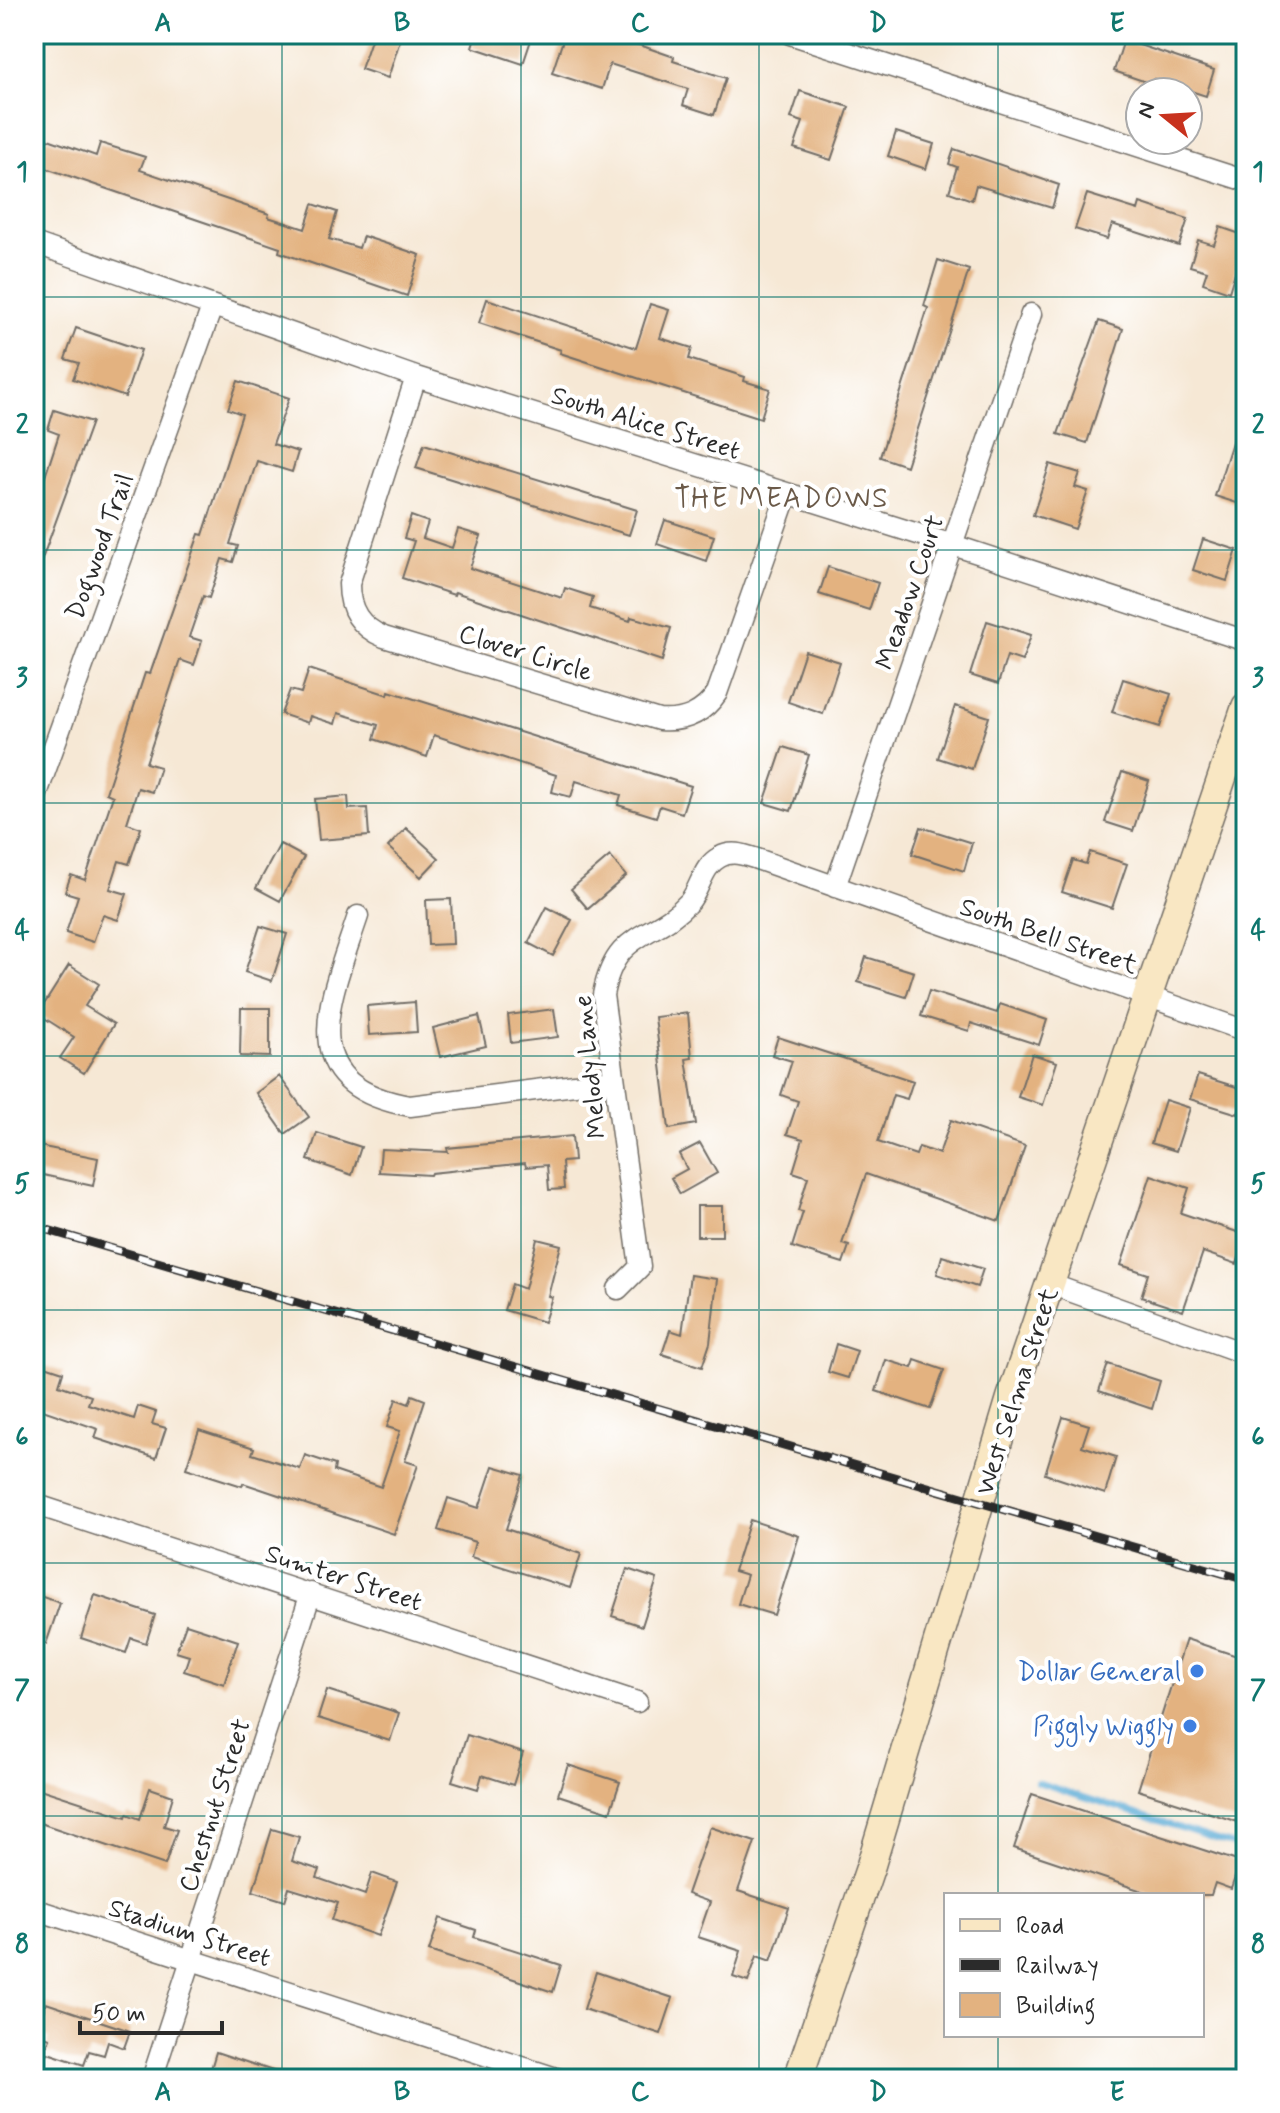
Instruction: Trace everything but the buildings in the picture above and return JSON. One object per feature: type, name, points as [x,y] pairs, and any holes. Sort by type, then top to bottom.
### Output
[{"type":"street","points":[[790,34],[1246,181]]},
{"type":"street","name":"South Alice Street","points":[[34,243],[416,377],[953,545],[1246,641]]},
{"type":"street","name":"Dogwood Trail","points":[[34,802],[212,307]]},
{"type":"street","name":"Meadow Court","points":[[835,887],[1031,314]]},
{"type":"street","name":"Clover Circle","points":[[416,377],[349,584],[350,604],[360,621],[384,637],[659,720],[683,719],[703,709],[717,693],[787,494]]},
{"type":"street","name":"West Selma Street","points":[[798,2079],[871,1865],[969,1534],[1050,1284],[1246,707]]},
{"type":"street","name":"Melody Lane","points":[[618,1289],[640,1267],[603,995],[613,963],[639,935],[686,905],[713,862],[723,855],[744,855],[835,887]]},
{"type":"street","name":"South Bell Street","points":[[835,887],[1246,1031]]},
{"type":"street","points":[[358,916],[335,985],[326,1032],[329,1053],[338,1068],[366,1093],[386,1102],[410,1106],[614,1080]]},
{"type":"street","points":[[1050,1284],[1246,1354]]},
{"type":"street","name":"Sumter Street","points":[[34,1504],[637,1702]]},
{"type":"street","name":"Chestnut Street","points":[[152,2079],[311,1593]]},
{"type":"street","name":"Stadium Street","points":[[34,1909],[559,2079]]},
{"type":"waterway","points":[[1037,1782],[1246,1849]]},
{"type":"railway","points":[[34,1226],[1246,1580]]},
{"type":"place","name":"Dollar General","points":[[1197,1671]]},
{"type":"place","name":"Piggly Wiggly","points":[[1190,1726]]},
{"type":"district","name":"THE MEADOWS","points":[[782,497]]}]
